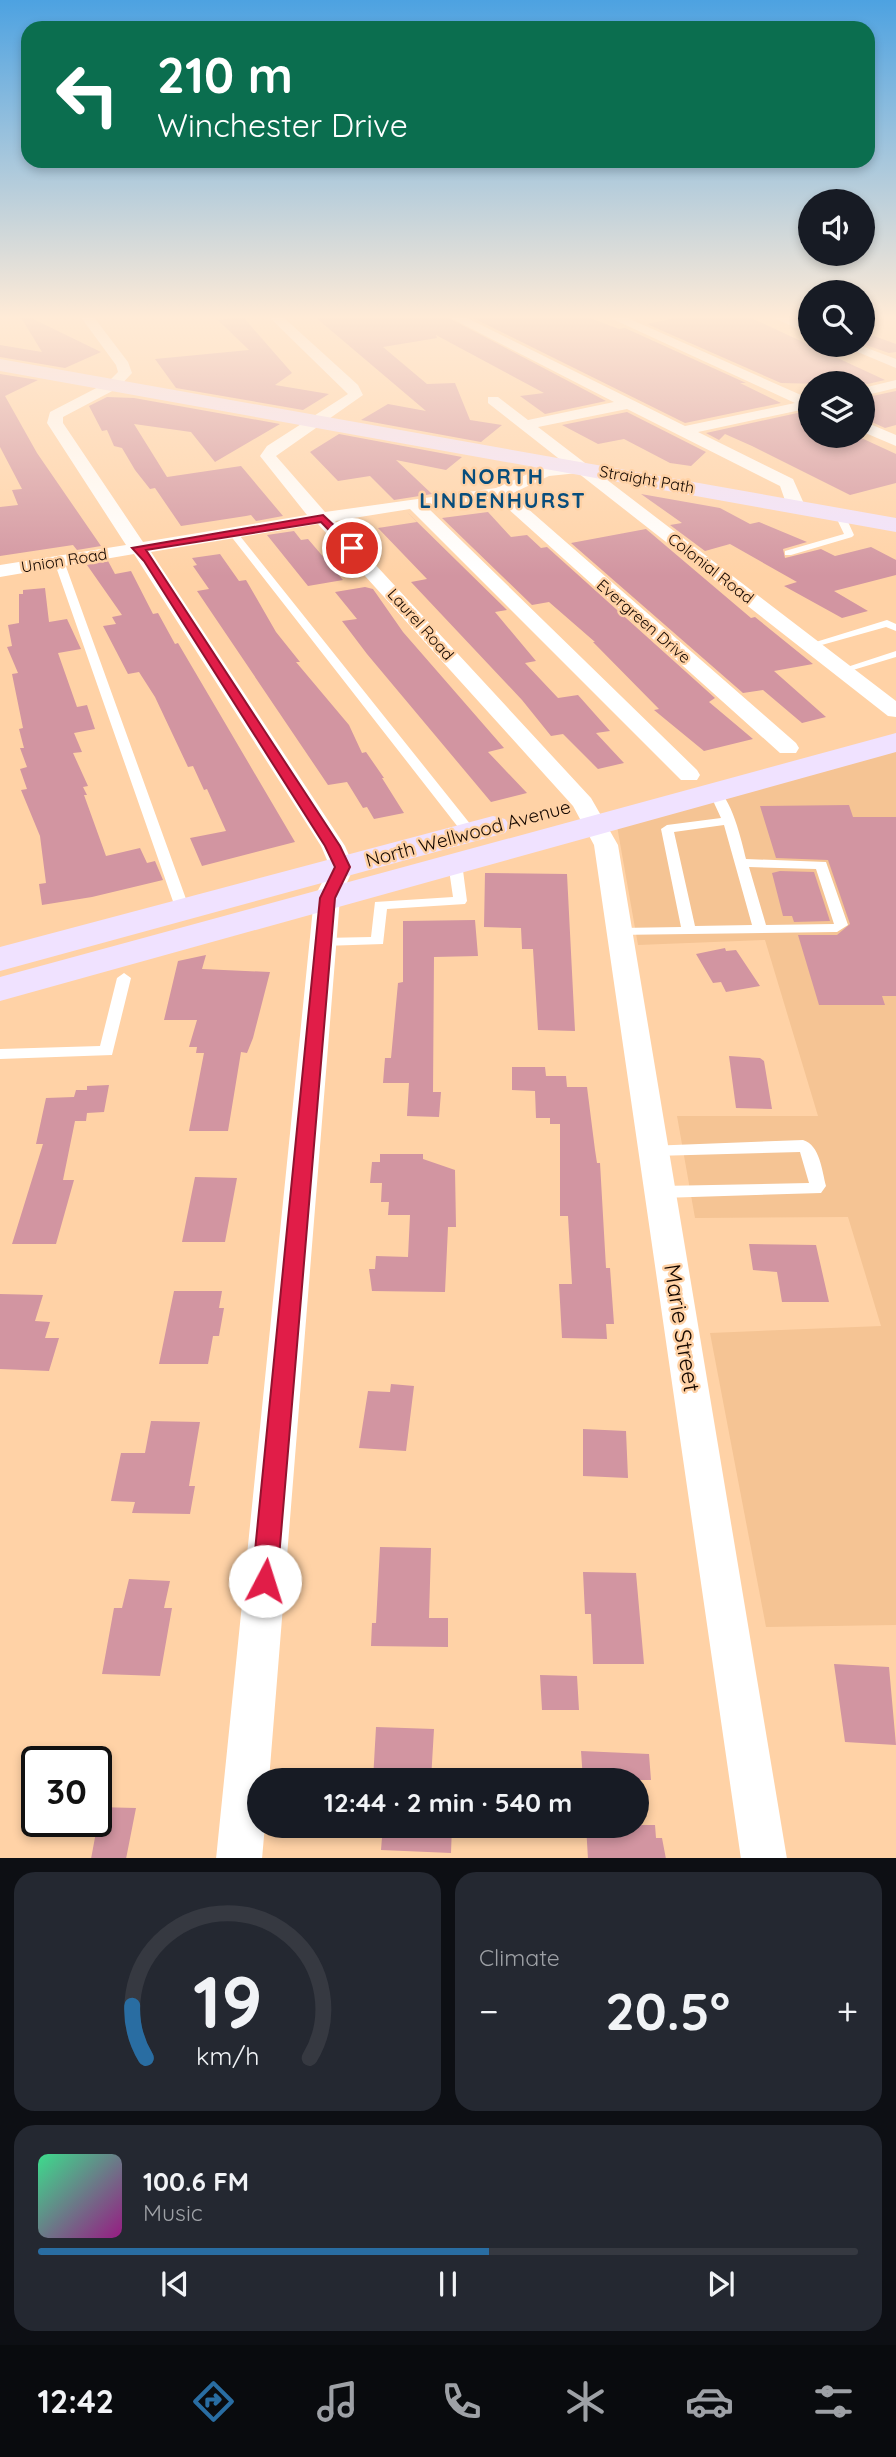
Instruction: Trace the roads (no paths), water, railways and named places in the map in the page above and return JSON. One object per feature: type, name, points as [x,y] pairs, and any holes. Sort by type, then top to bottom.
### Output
[{"type":"main road","name":"Straight Path","points":[[213,403],[896,525]]},
{"type":"main road","name":"Straight Path","points":[[839,513],[896,518]]},
{"type":"main road","points":[[702,783],[788,748],[896,718]]},
{"type":"main road","points":[[0,989],[335,882],[702,783],[896,742]]},
{"type":"main road","name":"North Wellwood Avenue","points":[[0,959],[183,910],[335,882]]},
{"type":"street","points":[[79,403],[55,415],[55,423],[137,548],[156,570],[332,846],[335,882],[323,942],[239,1858]]},
{"type":"street","name":"Laurel Road","points":[[347,403],[316,421],[268,456],[310,509],[323,518],[589,814]]},
{"type":"street","name":"Colonial Road","points":[[496,403],[896,711]]},
{"type":"street","points":[[525,425],[628,404],[787,483],[796,506]]},
{"type":"street","points":[[682,431],[798,407]]},
{"type":"street","points":[[875,431],[896,441]]},
{"type":"street","name":"Union Road","points":[[0,571],[414,503],[500,493],[545,472],[581,468]]},
{"type":"street","name":"Evergreen Drive","points":[[500,493],[788,748]]},
{"type":"street","points":[[414,503],[702,783]]},
{"type":"street","name":"Marie Street","points":[[589,814],[606,845],[764,1858]]},
{"type":"lane","points":[[788,553],[849,535],[839,513]]},
{"type":"lane","points":[[233,533],[415,766],[463,848],[460,901],[380,905],[378,941],[323,942]]},
{"type":"lane","points":[[59,561],[183,910]]},
{"type":"lane","points":[[811,645],[887,623],[896,628]]},
{"type":"lane","points":[[843,670],[896,654]]},
{"type":"lane","points":[[702,783],[729,821],[760,930]]},
{"type":"lane","points":[[689,931],[667,830],[729,821]]},
{"type":"lane","points":[[620,932],[837,928],[841,925],[821,865],[743,863]]},
{"type":"lane","points":[[0,1054],[107,1051],[124,978]]},
{"type":"lane","points":[[654,1150],[803,1146],[807,1149],[818,1186],[815,1189],[661,1192]]},
{"type":"district","name":"NORTH LINDENHURST","points":[[503,489]]}]
